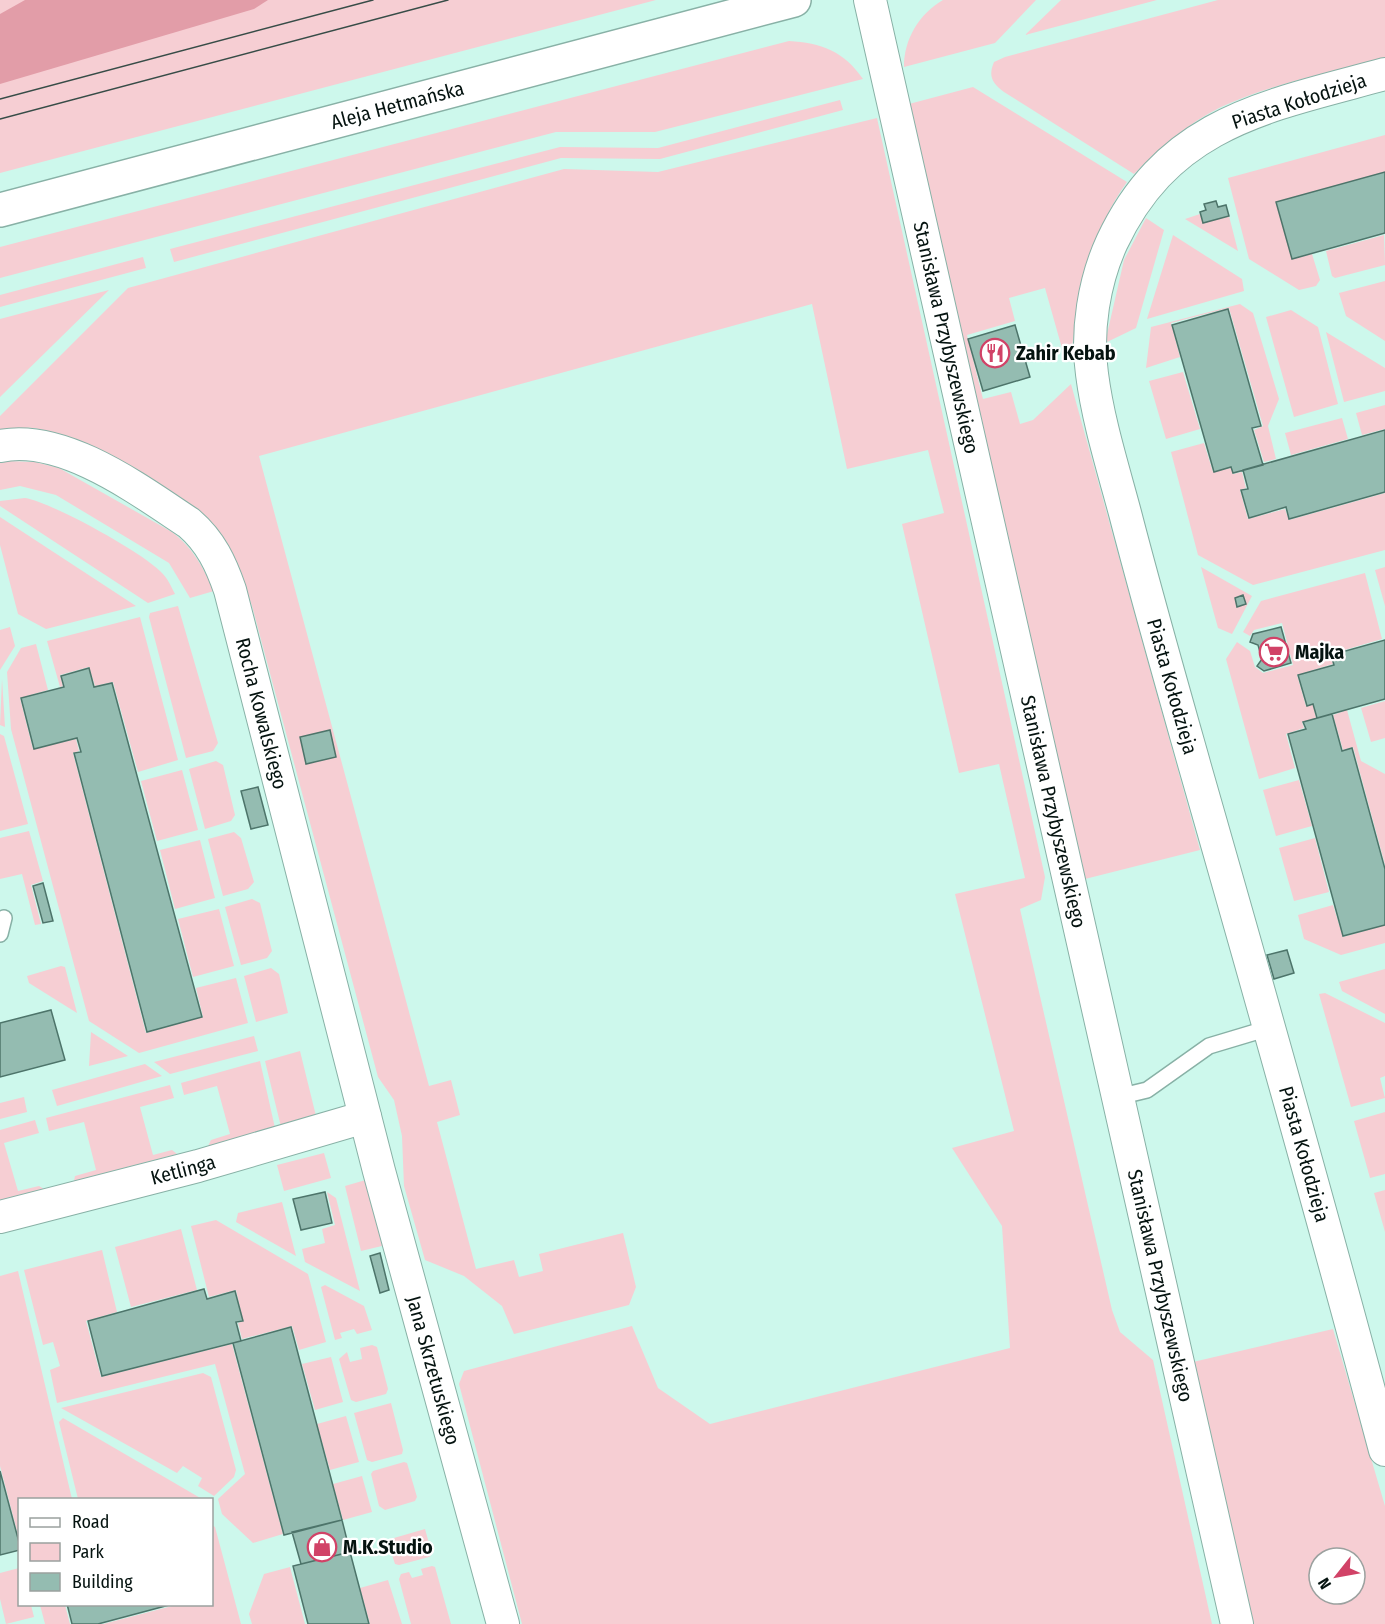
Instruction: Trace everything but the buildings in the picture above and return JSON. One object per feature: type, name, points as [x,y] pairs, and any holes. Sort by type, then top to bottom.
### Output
[{"type":"street","name":"Aleja Hetmańska","points":[[0,210],[794,0]]},
{"type":"street","name":"Stanisława Przybyszewskiego","points":[[870,0],[1237,1624]]},
{"type":"street","name":"Piasta Kołodzieja","points":[[1385,74],[1246,114],[1190,145],[1166,163],[1136,200],[1111,243],[1096,292],[1090,345],[1097,407],[1153,618],[1385,1450]]},
{"type":"street","name":"Rocha Kowalskiego","points":[[0,446],[28,444],[48,447],[94,465],[189,524],[202,534],[215,554],[233,601],[365,1117]]},
{"type":"street","name":"Ketlinga","points":[[0,1217],[198,1166],[365,1117]]},
{"type":"street","name":"Jana Skrzetuskiego","points":[[365,1117],[503,1624]]},
{"type":"lane","points":[[0,934],[4,918]]},
{"type":"lane","points":[[1118,1097],[1147,1090],[1209,1046],[1269,1028]]},
{"type":"green space","points":[[0,0],[656,0],[0,173]]},
{"type":"green space","points":[[943,0],[1036,0],[995,43],[904,67],[907,47],[914,28],[927,12]]},
{"type":"green space","points":[[1061,0],[1157,0],[1025,35]]},
{"type":"green space","points":[[1218,0],[1385,0],[1385,58],[1280,85],[1221,107],[1175,137],[1134,174],[1004,92],[992,79],[991,71],[994,62],[1005,57]]},
{"type":"green space","points":[[789,41],[831,50],[856,69],[863,79],[655,132],[556,132],[0,278],[0,247]]},
{"type":"green space","points":[[973,87],[1127,182],[1104,222],[1088,265],[1071,355],[1065,359],[1045,288],[1009,298],[1015,321],[967,335],[983,399],[1011,392],[1020,424],[1033,420],[1071,384],[1200,850],[1081,880],[909,104]]},
{"type":"green space","points":[[840,100],[843,110],[660,159],[561,158],[174,262],[170,249],[560,147],[658,148]]},
{"type":"green space","points":[[877,118],[1045,877],[1041,900],[1020,909],[1112,1310],[1120,1332],[1153,1360],[1212,1624],[522,1624],[459,1384],[464,1371],[632,1326],[658,1388],[710,1424],[1010,1348],[1002,1226],[952,1148],[1014,1131],[955,894],[1025,878],[999,764],[959,773],[902,524],[944,513],[928,450],[847,469],[812,304],[259,456],[429,1086],[451,1080],[460,1115],[437,1122],[476,1269],[514,1260],[519,1277],[543,1271],[539,1254],[623,1233],[636,1287],[629,1305],[514,1334],[502,1306],[464,1276],[425,1260],[404,1186],[402,1136],[394,1100],[378,1077],[252,606],[229,547],[206,517],[148,480],[93,451],[46,431],[28,428],[0,432],[0,416],[128,288],[564,169],[658,172]]},
{"type":"green space","points":[[1385,135],[1385,172],[1276,202],[1292,259],[1312,254],[1320,280],[1316,286],[1299,290],[1249,259],[1228,178]]},
{"type":"green space","points":[[1200,214],[1203,223],[1229,216],[1238,251],[1185,219]]},
{"type":"green space","points":[[1146,218],[1164,230],[1136,328],[1105,343],[1124,260]]},
{"type":"green space","points":[[1173,235],[1242,279],[1244,291],[1147,319]]},
{"type":"green space","points":[[1384,235],[1385,265],[1335,278],[1332,276],[1326,251]]},
{"type":"green space","points":[[143,257],[146,268],[0,307],[0,295]]},
{"type":"green space","points":[[1385,281],[1385,341],[1346,316],[1339,293]]},
{"type":"green space","points":[[109,290],[0,397],[0,319]]},
{"type":"green space","points":[[1240,304],[1253,313],[1279,399],[1268,426],[1276,459],[1264,462],[1254,430],[1263,426],[1229,308],[1171,323],[1180,357],[1146,368],[1151,327]]},
{"type":"green space","points":[[1291,310],[1318,327],[1338,404],[1294,417],[1266,317]]},
{"type":"green space","points":[[1326,332],[1385,368],[1385,391],[1344,402]]},
{"type":"green space","points":[[1183,372],[1200,429],[1166,439],[1149,381]]},
{"type":"green space","points":[[1385,405],[1385,429],[1362,435],[1356,413]]},
{"type":"green space","points":[[1342,418],[1348,439],[1291,455],[1285,433]]},
{"type":"green space","points":[[1204,443],[1213,472],[1231,468],[1233,474],[1242,472],[1246,488],[1240,490],[1248,519],[1285,509],[1289,520],[1385,493],[1385,550],[1253,585],[1198,555],[1171,452]]},
{"type":"green space","points":[[35,462],[59,468],[172,532],[197,558],[214,591],[190,598],[169,563],[56,495],[20,486],[0,490],[0,463]]},
{"type":"green space","points":[[25,498],[74,518],[150,562],[162,573],[175,594],[148,603],[0,506],[0,501]]},
{"type":"green space","points":[[0,517],[136,606],[46,629],[18,614],[0,545]]},
{"type":"green space","points":[[1201,567],[1252,596],[1232,634],[1218,628]]},
{"type":"green space","points":[[1385,567],[1385,606],[1375,570]]},
{"type":"green space","points":[[1365,573],[1382,639],[1331,654],[1333,664],[1297,675],[1306,706],[1313,705],[1316,718],[1302,722],[1304,728],[1286,734],[1295,768],[1259,779],[1226,659],[1237,642],[1250,651],[1255,667],[1263,673],[1293,665],[1282,623],[1254,630],[1250,636],[1243,632],[1261,601]]},
{"type":"green space","points":[[178,606],[218,743],[213,751],[186,758],[149,617],[150,613]]},
{"type":"green space","points":[[140,617],[178,760],[138,772],[113,682],[95,686],[89,667],[60,675],[63,686],[60,687],[47,641]]},
{"type":"green space","points":[[10,627],[15,646],[0,670],[0,630]]},
{"type":"green space","points":[[36,644],[48,690],[20,698],[33,749],[76,739],[79,751],[73,753],[146,1033],[203,1017],[196,988],[236,978],[248,1023],[139,1053],[89,1021],[11,729],[7,672],[21,648]]},
{"type":"green space","points":[[2,679],[5,727],[0,725]]},
{"type":"green space","points":[[1385,701],[1385,738],[1371,742],[1361,708]]},
{"type":"green space","points":[[1347,710],[1361,761],[1385,774],[1385,865],[1353,747],[1343,750],[1333,715]]},
{"type":"green space","points":[[0,734],[4,736],[28,824],[0,831]]},
{"type":"green space","points":[[216,761],[223,765],[235,815],[231,821],[205,829],[189,769]]},
{"type":"green space","points":[[182,770],[198,830],[157,841],[141,781]]},
{"type":"green space","points":[[1299,780],[1312,826],[1276,836],[1263,790]]},
{"type":"green space","points":[[29,831],[43,881],[31,885],[41,924],[35,925],[22,874],[0,879],[0,838]]},
{"type":"green space","points":[[234,832],[241,838],[254,882],[248,889],[223,896],[208,839]]},
{"type":"green space","points":[[1315,838],[1329,892],[1294,901],[1279,848]]},
{"type":"green space","points":[[200,840],[215,898],[175,909],[160,850]]},
{"type":"green space","points":[[252,899],[260,903],[272,951],[267,958],[241,965],[225,907]]},
{"type":"green space","points":[[1333,905],[1343,937],[1385,925],[1385,943],[1341,955],[1304,939],[1298,915]]},
{"type":"green space","points":[[219,909],[234,966],[193,977],[178,919]]},
{"type":"green space","points":[[61,966],[65,967],[77,1013],[29,983],[27,976]]},
{"type":"green space","points":[[271,968],[279,974],[288,1013],[256,1022],[244,976]]},
{"type":"green space","points":[[1385,969],[1385,1014],[1342,991],[1339,982]]},
{"type":"green space","points":[[1325,993],[1385,1023],[1385,1076],[1380,1078],[1385,1098],[1351,1107],[1319,994]]},
{"type":"green space","points":[[91,1032],[128,1056],[89,1066]]},
{"type":"green space","points":[[254,1036],[258,1051],[170,1074],[154,1062]]},
{"type":"green space","points":[[300,1051],[316,1116],[281,1127],[265,1061]]},
{"type":"green space","points":[[260,1061],[275,1128],[208,1146],[211,1140],[230,1134],[217,1086],[184,1095],[181,1083]]},
{"type":"green space","points":[[145,1064],[162,1076],[57,1106],[52,1090]]},
{"type":"green space","points":[[170,1085],[174,1098],[140,1107],[153,1155],[172,1150],[177,1154],[74,1181],[75,1176],[96,1170],[84,1122],[49,1131],[46,1118]]},
{"type":"green space","points":[[24,1097],[27,1112],[0,1119],[0,1103]]},
{"type":"green space","points":[[1385,1112],[1385,1174],[1370,1178],[1354,1121]]},
{"type":"green space","points":[[35,1120],[39,1133],[4,1143],[18,1191],[39,1186],[44,1189],[0,1201],[0,1130]]},
{"type":"green space","points":[[324,1153],[331,1178],[284,1191],[277,1165]]},
{"type":"green space","points":[[369,1179],[386,1245],[361,1251],[345,1186]]},
{"type":"green space","points":[[1385,1190],[1385,1232],[1374,1193]]},
{"type":"green space","points":[[327,1192],[336,1198],[360,1291],[305,1262],[302,1249],[325,1243],[322,1229],[335,1225]]},
{"type":"green space","points":[[282,1202],[296,1256],[236,1222],[238,1213]]},
{"type":"green space","points":[[216,1220],[308,1274],[326,1342],[299,1350],[292,1326],[242,1339],[238,1323],[243,1321],[236,1290],[209,1297],[191,1226]]},
{"type":"green space","points":[[181,1229],[197,1290],[131,1307],[115,1247]]},
{"type":"green space","points":[[102,1250],[117,1312],[86,1321],[101,1377],[232,1344],[283,1534],[253,1543],[222,1514],[218,1499],[245,1474],[215,1364],[57,1403],[50,1370],[60,1366],[53,1342],[43,1345],[24,1270]]},
{"type":"green space","points":[[18,1271],[72,1498],[18,1498],[18,1535],[0,1466],[0,1276]]},
{"type":"green space","points":[[325,1285],[364,1306],[372,1330],[357,1334],[354,1329],[340,1333],[342,1338],[335,1340],[321,1287]]},
{"type":"green space","points":[[1333,1329],[1385,1506],[1385,1624],[1247,1624],[1193,1362]]},
{"type":"green space","points":[[372,1345],[377,1347],[388,1389],[386,1394],[356,1402],[351,1400],[339,1359],[347,1352],[350,1362],[362,1359],[360,1348]]},
{"type":"green space","points":[[331,1357],[343,1402],[315,1410],[302,1364]]},
{"type":"green space","points":[[203,1373],[211,1377],[236,1470],[234,1477],[214,1496],[198,1486],[202,1478],[183,1466],[177,1473],[61,1408]]},
{"type":"green space","points":[[391,1403],[403,1450],[402,1454],[372,1462],[367,1460],[354,1413]]},
{"type":"green space","points":[[346,1416],[359,1462],[330,1470],[317,1424]]},
{"type":"green space","points":[[63,1418],[200,1498],[78,1498],[59,1422]]},
{"type":"green space","points":[[407,1463],[417,1497],[415,1501],[385,1510],[379,1506],[371,1474],[373,1471]]},
{"type":"green space","points":[[362,1476],[372,1512],[343,1520],[333,1484]]},
{"type":"green space","points":[[213,1526],[215,1527],[241,1624],[103,1624],[172,1606],[213,1606]]},
{"type":"green space","points":[[425,1529],[432,1554],[429,1557],[395,1564],[387,1540]]},
{"type":"green space","points":[[290,1567],[305,1624],[252,1624],[249,1614],[264,1574]]},
{"type":"green space","points":[[435,1567],[451,1624],[411,1624],[399,1579],[401,1574],[409,1572],[412,1578],[423,1575],[421,1569]]},
{"type":"green space","points":[[18,1568],[18,1606],[31,1606],[34,1617],[6,1624],[0,1599],[0,1573]]},
{"type":"green space","points":[[388,1580],[402,1624],[370,1624],[360,1588]]},
{"type":"green space","points":[[40,1606],[65,1606],[70,1624],[45,1624]]},
{"type":"shaded area","points":[[25,0],[268,0],[254,9],[0,84],[0,14]]},
{"type":"tram line","points":[[0,99],[373,0]]},
{"type":"tram line","points":[[0,119],[448,0]]},
{"type":"place","name":"Zahir Kebab","points":[[995,353]]},
{"type":"place","name":"Majka","points":[[1274,652]]},
{"type":"place","name":"M.K.Studio","points":[[322,1547]]}]
